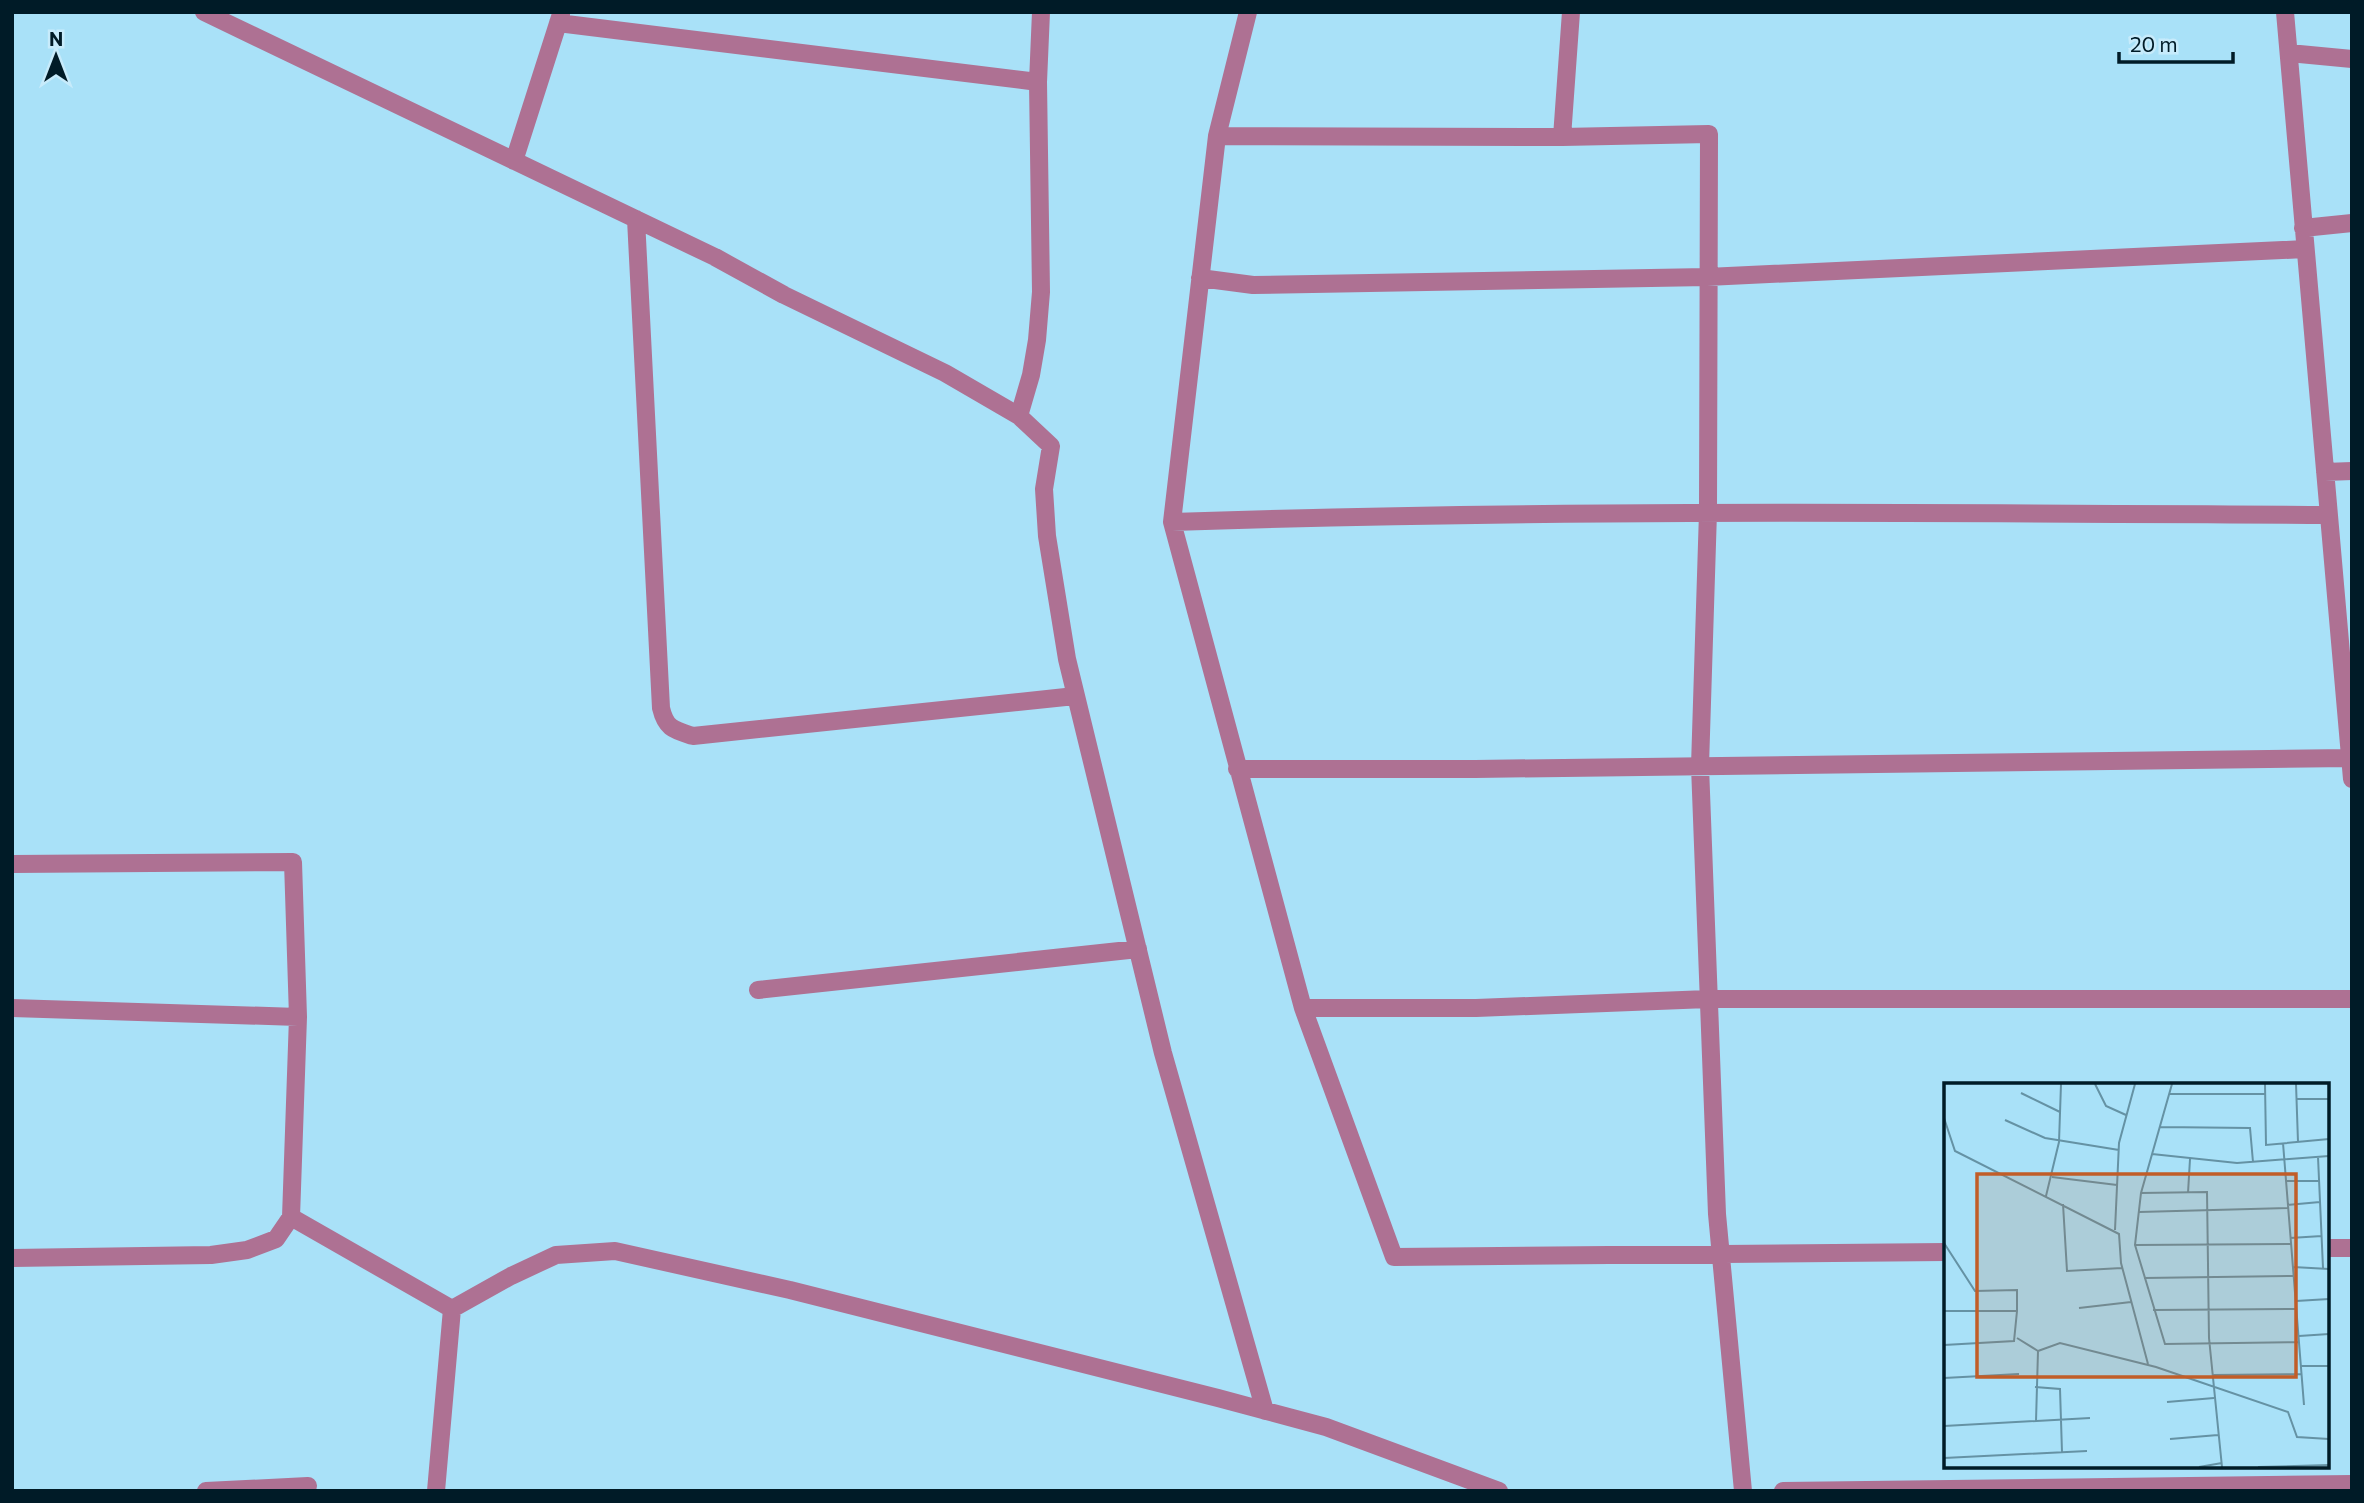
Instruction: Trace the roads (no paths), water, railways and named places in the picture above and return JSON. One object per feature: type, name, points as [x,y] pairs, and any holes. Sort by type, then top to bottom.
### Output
[{"type":"street","points":[[204,12],[715,257],[807,306],[945,373],[1019,416],[1051,446],[1044,489],[1047,536],[1075,696],[1163,1053],[1265,1411]]},
{"type":"street","points":[[1019,416],[1031,375],[1041,292],[1038,82],[1041,12]]},
{"type":"street","points":[[1248,12],[1217,136],[1172,522],[1303,1008],[1394,1257],[1944,1252]]},
{"type":"street","points":[[1562,137],[1571,12]]},
{"type":"street","points":[[2286,12],[2303,228],[2347,690],[2352,779]]},
{"type":"street","points":[[514,161],[560,18],[1038,82]]},
{"type":"street","points":[[2288,52],[2352,59]]},
{"type":"street","points":[[1217,136],[1562,137],[1709,134],[1708,512],[1700,766],[1717,1214],[1743,1491]]},
{"type":"street","points":[[636,219],[661,708],[664,721],[674,730],[693,736],[1075,696]]},
{"type":"street","points":[[2303,228],[2352,223]]},
{"type":"street","points":[[1200,278],[1253,285],[1707,277],[2305,249]]},
{"type":"street","points":[[2325,472],[2352,471]]},
{"type":"street","points":[[1172,522],[1349,516],[1708,512],[2329,515]]},
{"type":"street","points":[[1237,769],[2350,758]]},
{"type":"street","points":[[12,864],[293,862],[298,1017],[291,1217],[276,1239],[247,1250],[211,1255],[12,1258]]},
{"type":"street","points":[[758,990],[1138,949]]},
{"type":"street","points":[[1303,1008],[1476,1008],[1708,999],[2352,999]]},
{"type":"street","points":[[12,1008],[298,1017]]},
{"type":"street","points":[[291,1217],[452,1308]]},
{"type":"street","points":[[2329,1248],[2352,1248]]},
{"type":"street","points":[[452,1308],[556,1255],[615,1251],[790,1290],[1326,1427],[1499,1491]]},
{"type":"street","points":[[436,1491],[452,1308]]},
{"type":"street","points":[[1783,1491],[2352,1484]]},
{"type":"street","points":[[206,1491],[308,1486]]}]
